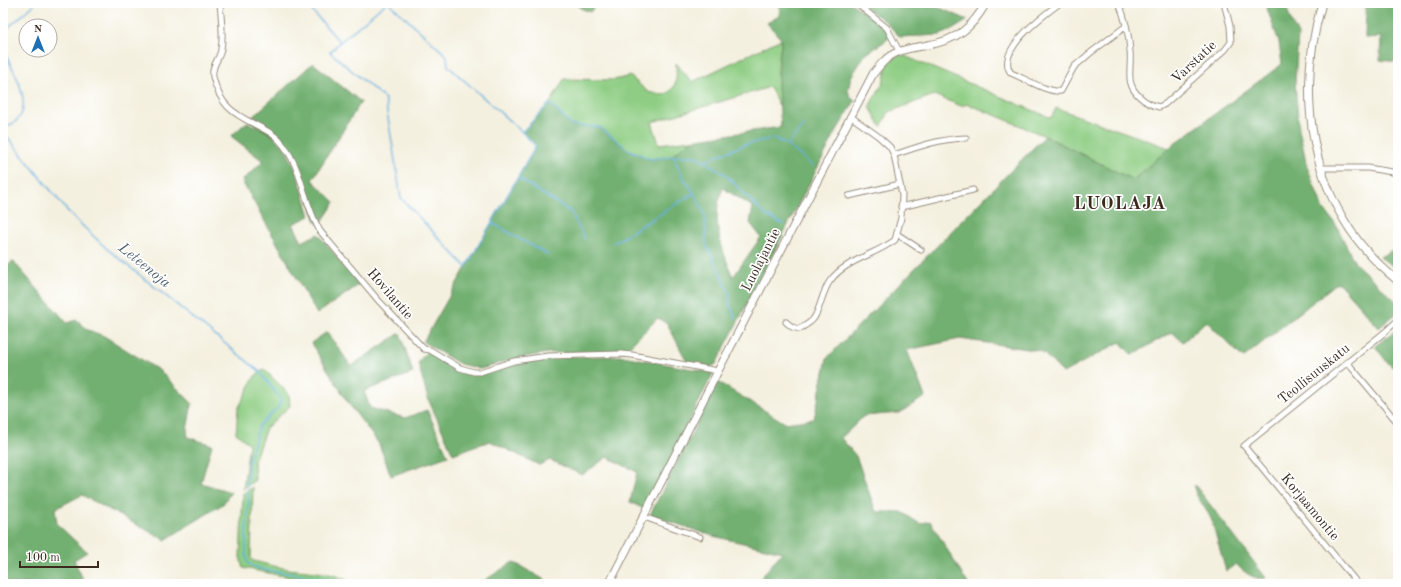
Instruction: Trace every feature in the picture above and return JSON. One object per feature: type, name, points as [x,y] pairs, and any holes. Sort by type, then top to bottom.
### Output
[{"type":"main road","name":"Luolajantie","points":[[609,584],[873,74],[884,61],[899,52],[941,43],[960,34],[976,19],[986,3]]},
{"type":"main road","points":[[1322,3],[1313,38],[1310,77],[1312,124],[1321,168],[1334,201],[1344,221],[1379,265],[1398,282]]},
{"type":"street","name":"Hovilantie","points":[[220,3],[222,40],[221,51],[212,69],[213,77],[226,107],[235,114],[266,130],[278,139],[288,151],[296,164],[306,198],[315,223],[320,231],[378,300],[424,349],[430,350],[460,368],[474,372],[480,372],[514,361],[548,356],[621,354],[718,371]]},
{"type":"street","points":[[856,3],[887,28],[899,52]]},
{"type":"street","points":[[1060,3],[1032,25],[1022,35],[1013,48],[1007,63],[1007,68],[1010,72],[1049,90],[1057,92],[1062,91],[1074,67],[1126,26],[1119,3]]},
{"type":"street","name":"Varstatie","points":[[1126,26],[1130,51],[1130,85],[1135,93],[1145,102],[1159,107],[1165,104],[1225,50],[1231,42],[1230,26],[1224,3]]},
{"type":"street","points":[[786,322],[792,327],[799,329],[806,326],[814,319],[824,292],[838,272],[895,240],[897,234],[902,207],[902,195],[894,155],[890,147],[878,136],[850,116]]},
{"type":"street","points":[[894,155],[930,142],[966,138]]},
{"type":"street","points":[[1321,168],[1368,168],[1398,173]]},
{"type":"street","points":[[849,196],[900,184]]},
{"type":"street","points":[[902,207],[973,190]]},
{"type":"street","points":[[897,234],[921,250]]},
{"type":"street","name":"Teollisuuskatu","points":[[1244,446],[1398,320]]},
{"type":"street","points":[[1347,362],[1398,423]]},
{"type":"street","name":"Korjaamontie","points":[[1244,446],[1358,584]]},
{"type":"street","points":[[644,517],[700,537]]},
{"type":"green space","points":[[577,3],[598,3],[590,12],[580,8]]},
{"type":"green space","points":[[780,3],[851,3],[879,23],[889,33],[888,39],[865,55],[851,77],[848,91],[851,98],[855,101],[837,130],[716,364],[711,367],[687,362],[667,323],[658,318],[625,351],[548,353],[513,359],[481,369],[460,364],[423,342],[536,146],[522,132],[550,103],[571,125],[600,127],[627,149],[650,159],[672,156],[691,140],[781,127],[778,87],[781,39],[767,23],[779,16]],"holes":[[[723,188],[753,207],[750,223],[761,237],[733,277],[721,244],[717,222],[717,210]]]},
{"type":"green space","points":[[860,3],[933,3],[933,5],[968,20],[952,30],[940,35],[900,37],[885,21]]},
{"type":"green space","points":[[1265,3],[1285,3],[1291,21],[1298,35],[1295,83],[1299,129],[1307,166],[1322,206],[1336,225],[1355,263],[1398,303],[1398,312],[1379,328],[1338,282],[1243,358],[1206,321],[1183,342],[1172,332],[1132,355],[1120,342],[1063,373],[1041,351],[960,339],[907,350],[925,397],[899,413],[864,416],[841,438],[856,456],[876,512],[902,512],[920,524],[930,521],[968,584],[756,584],[782,552],[713,536],[650,515],[718,382],[785,423],[814,419],[827,358],[1045,136],[1133,180],[1169,148],[1282,64],[1279,42]]},
{"type":"green space","points":[[1366,3],[1398,3],[1398,62],[1380,60],[1381,37],[1365,38]]},
{"type":"green space","points":[[781,39],[778,64],[780,108],[770,87],[652,122],[659,144],[691,140],[673,156],[651,159],[627,149],[600,127],[571,125],[550,103],[564,79],[614,80],[630,76],[648,92],[664,95],[672,89],[676,82],[676,63],[692,82]]},
{"type":"green space","points":[[900,54],[1051,118],[1056,108],[1169,148],[1133,180],[1045,136],[968,104],[961,106],[934,95],[889,112],[881,127],[870,107],[871,103],[883,83],[888,63]]},
{"type":"green space","points":[[313,63],[361,102],[312,180],[335,202],[320,225],[316,222],[297,163],[278,138],[249,120]]},
{"type":"green space","points":[[247,122],[266,131],[276,139],[289,156],[298,175],[310,216],[293,224],[302,242],[318,234],[360,284],[317,314],[242,181],[263,161],[231,136]]},
{"type":"green space","points":[[1398,247],[1398,270],[1380,257]]},
{"type":"green space","points":[[13,261],[67,323],[77,320],[88,330],[104,336],[160,371],[192,403],[187,430],[188,437],[212,445],[201,483],[231,492],[223,504],[165,540],[82,495],[55,509],[57,524],[87,552],[74,560],[83,579],[74,584],[3,584],[3,270]]},
{"type":"green space","points":[[1398,329],[1398,372],[1387,362],[1375,346]]},
{"type":"green space","points":[[327,332],[351,366],[400,333],[413,373],[364,391],[370,408],[405,418],[427,410],[448,456],[391,476],[379,444],[349,404],[311,343]]},
{"type":"green space","points":[[427,351],[465,373],[473,374],[482,374],[515,363],[548,357],[623,356],[713,373],[646,510],[630,502],[637,472],[607,457],[582,475],[550,460],[539,465],[490,441],[453,454],[428,399],[418,363]]},
{"type":"green space","points":[[264,369],[289,394],[290,406],[266,428],[254,461],[255,480],[243,489],[249,444],[236,433],[238,409],[255,376]]},
{"type":"green space","points":[[1195,485],[1266,578],[1262,579],[1254,577],[1246,573],[1236,564],[1226,571],[1211,518],[1196,494],[1194,488]]},
{"type":"green space","points":[[253,487],[251,559],[284,568],[330,574],[353,584],[324,584],[243,568],[240,557],[243,493]]},
{"type":"green space","points":[[513,562],[552,584],[479,584]]},
{"type":"waterway","points":[[3,32],[36,3]]},
{"type":"waterway","points":[[305,3],[340,42],[330,52],[385,99],[401,198],[466,267],[536,146],[448,66],[447,56],[389,3]]},
{"type":"waterway","points":[[340,42],[386,3]]},
{"type":"waterway","name":"Leteenoja","points":[[3,50],[20,84],[23,104],[22,112],[18,119],[5,128],[5,134],[70,214],[106,248],[258,370],[281,399],[279,406],[259,426],[248,463],[247,487]]},
{"type":"waterway","points":[[522,132],[550,103],[571,125],[600,127],[627,149],[651,159],[673,156],[683,177],[693,191],[705,215],[706,244],[730,294],[729,302],[735,318]]},
{"type":"waterway","points":[[705,161],[744,145],[774,138],[787,145],[804,125]]},
{"type":"waterway","points":[[787,145],[813,166]]},
{"type":"waterway","points":[[673,156],[696,156],[726,175],[765,215],[782,224]]},
{"type":"waterway","points":[[518,178],[571,212],[585,239]]},
{"type":"waterway","points":[[614,243],[694,193]]},
{"type":"waterway","points":[[492,223],[548,255]]},
{"type":"waterway","name":"Leteenoja","points":[[248,492],[246,546],[248,563],[265,570],[327,579],[342,584]]},
{"type":"district","name":"LUOLAJA","points":[[1120,204]]}]
